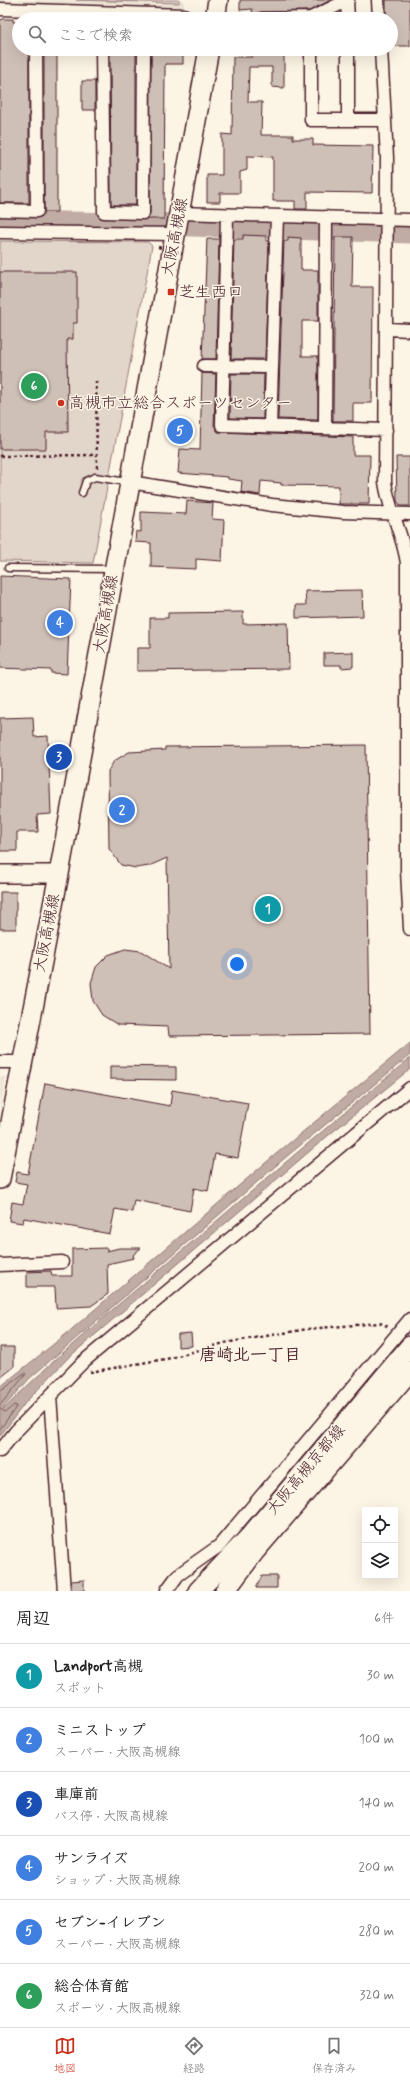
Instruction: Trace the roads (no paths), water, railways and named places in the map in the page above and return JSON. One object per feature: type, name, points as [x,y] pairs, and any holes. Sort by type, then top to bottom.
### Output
[{"type":"main road","points":[[215,12],[218,0]]},
{"type":"main road","name":"大阪高槻線","points":[[0,1179],[59,874],[208,56]]},
{"type":"main road","name":"大阪高槻京都線","points":[[198,1591],[250,1536],[405,1338]]},
{"type":"main road","name":"大阪高槻京都線","points":[[225,1591],[255,1551],[410,1371]]},
{"type":"street","points":[[323,12],[348,0],[348,12]]},
{"type":"street","points":[[378,0],[379,12]]},
{"type":"street","points":[[0,9],[22,12]]},
{"type":"street","points":[[0,210],[37,211],[36,56]]},
{"type":"street","points":[[102,56],[104,212],[143,213],[144,56]]},
{"type":"street","points":[[311,56],[311,120],[385,120]]},
{"type":"street","points":[[348,56],[348,120]]},
{"type":"street","points":[[381,56],[385,120],[387,219],[385,482],[392,513],[404,543],[407,563],[406,870],[410,929]]},
{"type":"street","points":[[130,212],[130,233]]},
{"type":"street","points":[[180,213],[410,220]]},
{"type":"street","points":[[227,214],[222,425],[386,430]]},
{"type":"street","points":[[270,426],[277,216]]},
{"type":"street","points":[[325,428],[326,217]]},
{"type":"street","points":[[0,232],[176,234]]},
{"type":"street","points":[[387,330],[410,330]]},
{"type":"street","points":[[204,366],[272,367]]},
{"type":"street","points":[[130,482],[272,505],[344,512],[410,514]]},
{"type":"street","points":[[0,874],[59,874]]},
{"type":"street","points":[[0,1062],[22,1062]]},
{"type":"street","points":[[0,1451],[16,1431],[83,1362],[410,1088]]},
{"type":"street","points":[[0,1265],[62,1262]]},
{"type":"street","points":[[166,1591],[178,1575],[219,1546],[405,1338],[410,1319]]},
{"type":"street","points":[[50,1396],[64,1591]]},
{"type":"lane","points":[[82,493],[86,481],[95,477],[130,482]]},
{"type":"lane","points":[[8,568],[114,569]]},
{"type":"water","points":[[410,1043],[410,1055],[286,1157],[30,1378],[3,1408],[5,1408],[66,1350],[410,1058],[410,1069],[324,1139],[68,1358],[26,1402],[0,1436],[0,1387],[65,1335],[270,1159]]},
{"type":"waterway","points":[[0,222],[191,225],[410,232]]},
{"type":"place","name":"芝生西口","points":[[171,292]]},
{"type":"place","name":"総合体育館","points":[[34,386]]},
{"type":"place","name":"高槻市立総合スポーツセンター","points":[[61,403]]},
{"type":"place","name":"セブン-イレブン","points":[[180,431]]},
{"type":"place","name":"サンライズ","points":[[60,623]]},
{"type":"place","name":"車庫前","points":[[59,757]]},
{"type":"place","name":"ミニストップ","points":[[122,810]]},
{"type":"place","name":"Landport高槻","points":[[268,909]]},
{"type":"district","name":"唐崎北一丁目","points":[[250,1355]]}]
